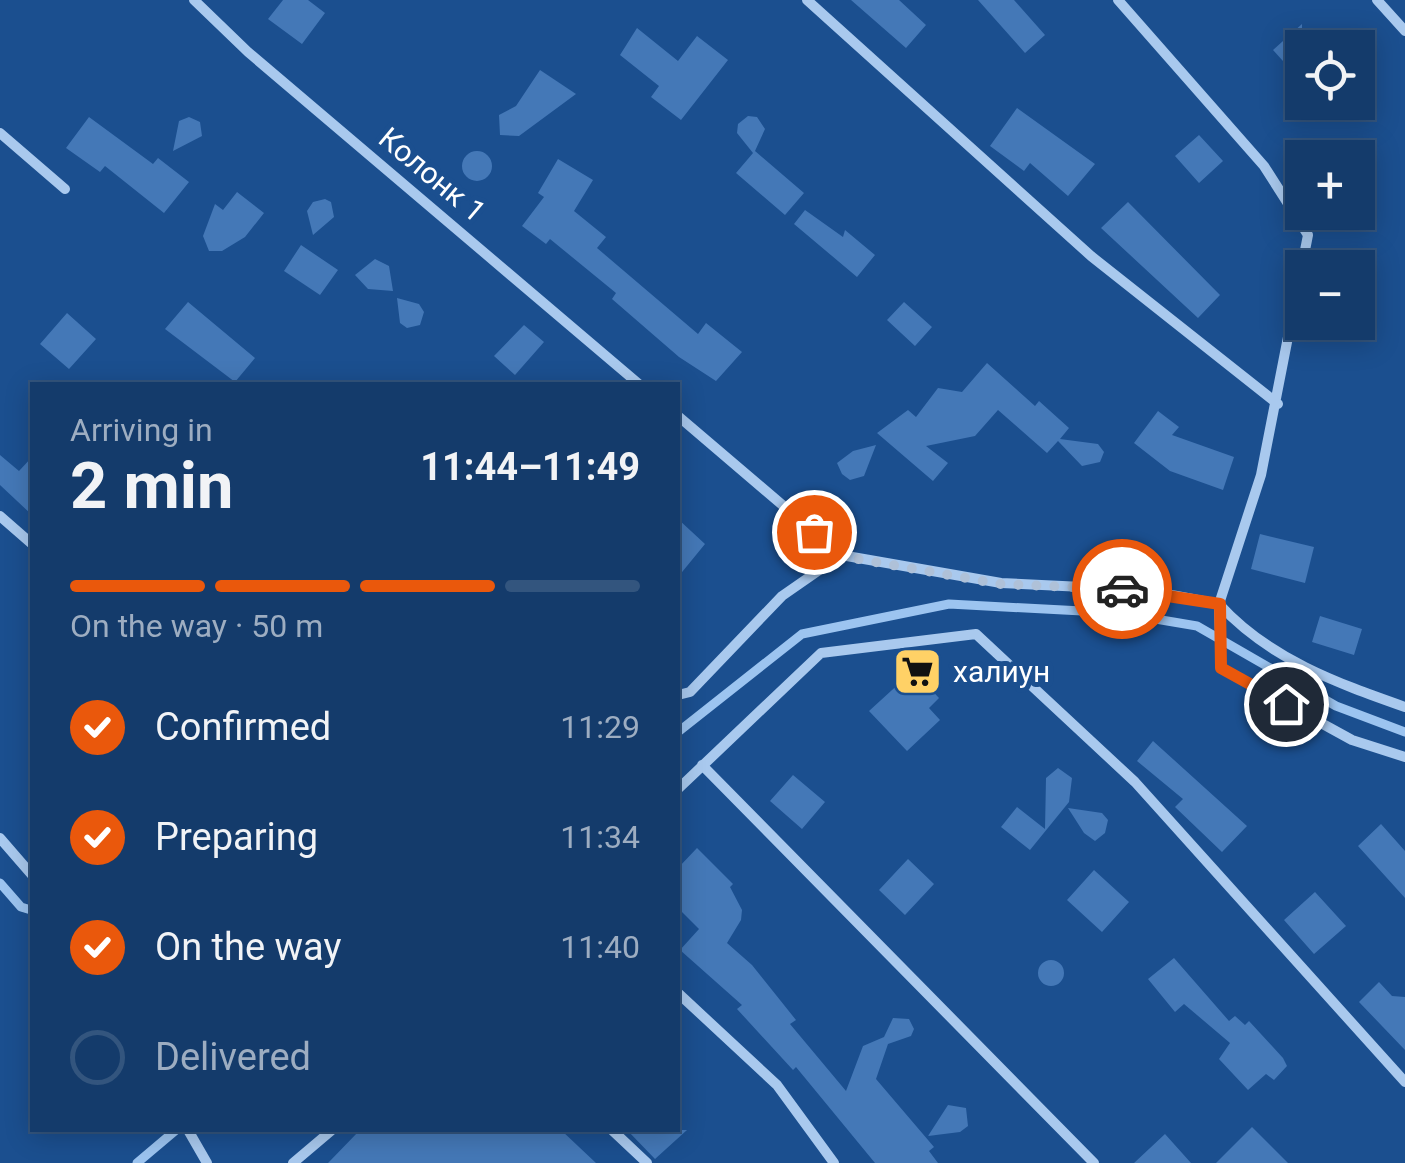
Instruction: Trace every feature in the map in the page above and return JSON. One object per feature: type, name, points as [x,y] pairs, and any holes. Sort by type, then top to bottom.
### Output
[{"type":"street","name":"Колонк 1","points":[[194,0],[248,52],[636,382]]},
{"type":"street","points":[[806,0],[1091,256],[1278,404]]},
{"type":"street","points":[[1118,0],[1264,166],[1308,236],[1278,404],[1261,475],[1220,604],[1221,668],[1352,740],[1405,757]]},
{"type":"street","points":[[1376,0],[1405,30]]},
{"type":"street","points":[[0,133],[65,189]]},
{"type":"street","points":[[680,418],[841,556],[1000,584],[1145,590],[1220,604],[1246,634],[1328,680],[1405,707]]},
{"type":"street","points":[[0,516],[30,542]]},
{"type":"street","points":[[680,694],[690,692],[782,596],[841,556]]},
{"type":"street","points":[[680,787],[821,653],[976,634],[1135,782],[1405,1082]]},
{"type":"street","points":[[702,766],[1094,1163]]},
{"type":"street","points":[[0,838],[30,873]]},
{"type":"street","points":[[680,995],[777,1086],[834,1163]]},
{"type":"street","points":[[189,1132],[204,1158]]},
{"type":"street","points":[[293,1163],[330,1132]]},
{"type":"street","points":[[614,1132],[647,1163]]},
{"type":"building","points":[[283,0],[308,0],[325,13],[302,44],[268,19]]},
{"type":"building","points":[[851,0],[899,0],[926,25],[906,48]]},
{"type":"building","points":[[978,0],[1014,0],[1045,35],[1025,53]]},
{"type":"building","points":[[637,28],[678,61],[697,36],[728,60],[681,120],[651,97],[659,86],[620,55]]},
{"type":"building","points":[[1285,39],[1285,63],[1273,50]]},
{"type":"building","points":[[540,70],[576,94],[519,136],[500,135],[499,115],[516,106]]},
{"type":"building","points":[[1017,108],[1095,164],[1068,196],[1030,163],[1024,171],[990,146]]},
{"type":"building","points":[[748,116],[757,117],[765,129],[755,151],[804,193],[785,215],[736,173],[753,153],[737,133],[738,124]]},
{"type":"building","points":[[89,117],[153,164],[158,158],[189,182],[164,213],[105,166],[100,172],[66,148]]},
{"type":"building","points":[[189,117],[200,122],[202,136],[173,151],[179,121]]},
{"type":"building","points":[[1199,135],[1223,161],[1199,183],[1175,156]]},
{"type":"building","points":[[477,151],[488,155],[492,166],[488,177],[477,181],[466,177],[462,166],[466,155]]},
{"type":"building","points":[[558,159],[593,180],[574,211],[606,237],[597,248],[698,334],[706,323],[742,352],[716,381],[679,357],[612,299],[616,293],[550,239],[546,244],[522,226],[544,197],[538,193]]},
{"type":"building","points":[[237,192],[264,213],[245,237],[222,251],[209,251],[203,236],[215,204],[223,210]]},
{"type":"building","points":[[313,202],[331,202],[334,217],[313,235],[307,211]]},
{"type":"building","points":[[1128,202],[1220,295],[1198,318],[1101,228]]},
{"type":"building","points":[[805,210],[843,237],[845,230],[875,255],[857,277],[794,224]]},
{"type":"building","points":[[301,245],[338,270],[320,295],[284,271]]},
{"type":"building","points":[[375,259],[389,266],[393,291],[368,289],[355,275]]},
{"type":"building","points":[[397,298],[419,304],[424,312],[420,325],[407,328],[400,323]]},
{"type":"building","points":[[188,302],[255,358],[235,382],[165,329]]},
{"type":"building","points":[[904,302],[932,327],[915,346],[887,320]]},
{"type":"building","points":[[67,313],[96,339],[69,369],[40,344]]},
{"type":"building","points":[[524,325],[544,342],[515,375],[494,356]]},
{"type":"building","points":[[987,363],[1035,406],[1039,401],[1069,428],[1060,439],[1098,444],[1104,452],[1100,462],[1082,466],[1058,441],[1047,453],[998,410],[975,436],[926,446],[948,463],[933,481],[877,433],[908,410],[916,417],[938,388],[962,392]]},
{"type":"building","points":[[1158,411],[1179,427],[1172,435],[1234,457],[1223,490],[1170,471],[1134,443]]},
{"type":"building","points":[[876,445],[864,476],[850,480],[842,474],[837,463],[853,451]]},
{"type":"building","points":[[0,455],[19,471],[30,459],[30,513],[0,485]]},
{"type":"building","points":[[680,521],[705,544],[680,575]]},
{"type":"building","points":[[1260,534],[1314,547],[1305,583],[1251,569]]},
{"type":"building","points":[[1320,616],[1362,629],[1354,655],[1312,642]]},
{"type":"building","points":[[920,678],[939,698],[929,708],[940,720],[907,751],[869,711],[903,680],[910,688]]},
{"type":"building","points":[[1153,741],[1247,826],[1222,852],[1175,807],[1183,799],[1137,761]]},
{"type":"building","points":[[1058,768],[1072,778],[1069,802],[1030,850],[1001,827],[1017,807],[1045,829],[1046,778]]},
{"type":"building","points":[[793,775],[825,802],[802,829],[770,801]]},
{"type":"building","points":[[1068,808],[1102,813],[1108,820],[1105,833],[1095,841],[1084,833]]},
{"type":"building","points":[[1381,824],[1405,851],[1405,898],[1358,846]]},
{"type":"building","points":[[697,848],[733,884],[730,887],[742,910],[741,920],[727,943],[752,965],[796,1020],[790,1024],[846,1091],[863,1046],[884,1037],[893,1018],[909,1019],[914,1029],[911,1036],[888,1044],[876,1079],[934,1147],[929,1151],[938,1163],[875,1163],[796,1067],[793,1070],[737,1009],[742,1005],[680,950],[699,929],[680,910],[680,866]]},
{"type":"building","points":[[908,859],[934,884],[905,915],[879,890]]},
{"type":"building","points":[[1094,870],[1129,902],[1102,932],[1067,900]]},
{"type":"building","points":[[1315,892],[1346,926],[1314,954],[1284,920]]},
{"type":"building","points":[[1174,958],[1229,1021],[1235,1016],[1245,1025],[1249,1021],[1283,1058],[1287,1066],[1274,1080],[1266,1074],[1248,1090],[1219,1059],[1230,1043],[1184,1004],[1175,1012],[1148,979]]},
{"type":"building","points":[[1051,960],[1061,963],[1061,983],[1051,986],[1041,983],[1038,973],[1041,963]]},
{"type":"building","points":[[1379,982],[1392,996],[1405,997],[1405,1050],[1359,1002]]},
{"type":"building","points":[[948,1105],[966,1108],[968,1126],[960,1132],[928,1136]]},
{"type":"building","points":[[1252,1127],[1288,1163],[1216,1163]]},
{"type":"building","points":[[687,1130],[655,1159],[629,1132]]},
{"type":"building","points":[[358,1132],[563,1132],[596,1163],[328,1163]]},
{"type":"building","points":[[1165,1134],[1191,1163],[1134,1163]]},
{"type":"waterway","points":[[680,730],[802,634],[949,604],[1120,613],[1197,626],[1336,706],[1405,732]]},
{"type":"waterway","points":[[0,883],[21,907],[30,910]]},
{"type":"waterway","points":[[137,1163],[174,1132]]},
{"type":"way so far","points":[[814,532],[841,556],[1000,584],[1122,589]]},
{"type":"place","name":"халиун","points":[[918,672]]},
{"type":"route","points":[[1122,589],[1220,604],[1221,668],[1286,704]]}]
